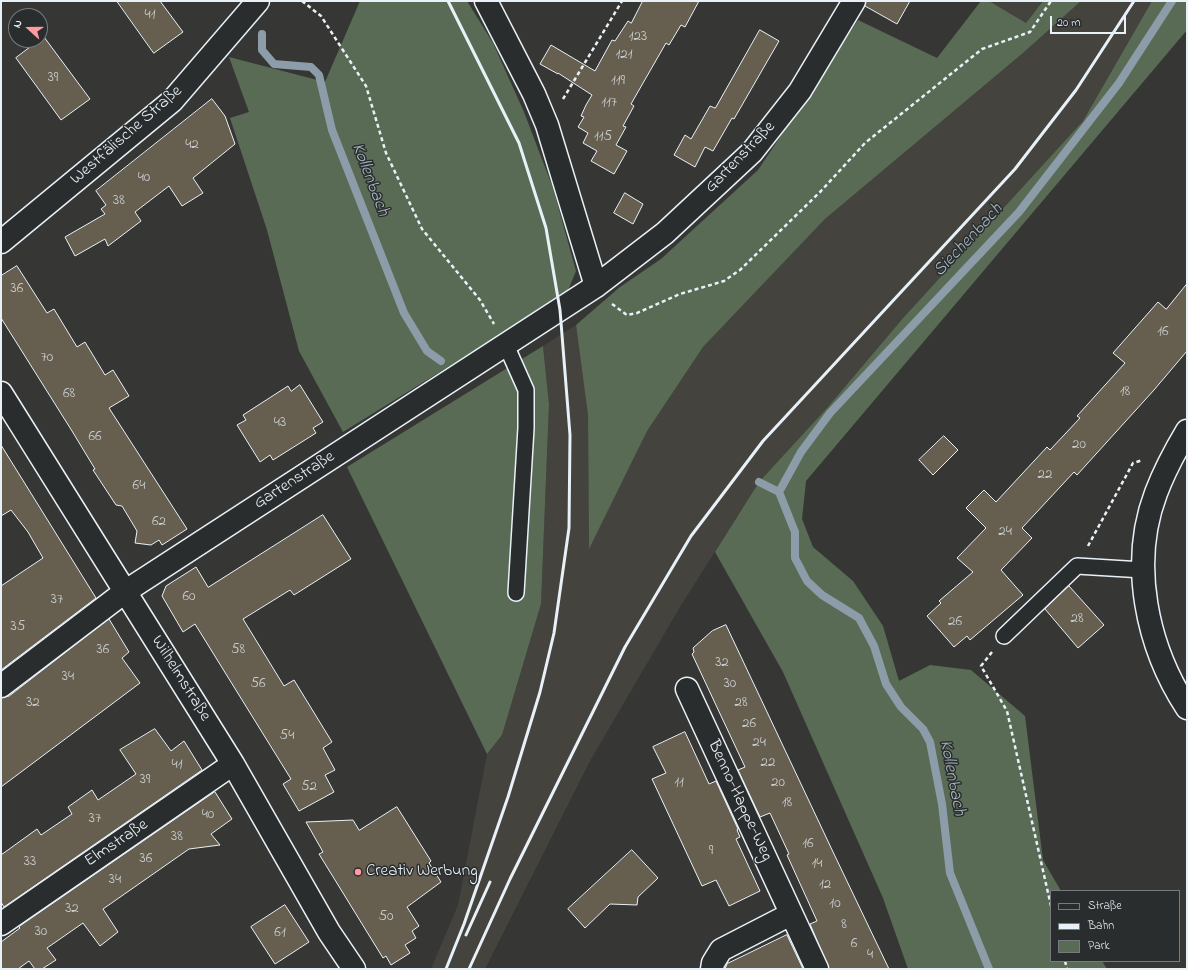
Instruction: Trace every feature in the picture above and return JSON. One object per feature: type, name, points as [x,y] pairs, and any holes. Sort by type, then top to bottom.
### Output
[{"type":"street","name":"Westfälische Straße","points":[[1,242],[172,101],[258,1]]},
{"type":"street","points":[[486,1],[534,94],[547,125],[596,286]]},
{"type":"street","name":"Gartenstraße","points":[[1,686],[126,591],[596,286],[665,234],[752,152],[800,91],[854,1]]},
{"type":"street","name":"Wilhelmstraße","points":[[1,393],[233,764],[330,932],[354,969]]},
{"type":"street","points":[[1187,431],[1155,494],[1147,528],[1143,570],[1147,615],[1163,662],[1187,708]]},
{"type":"street","name":"Benno-Happe-Weg","points":[[687,689],[817,969]]},
{"type":"street","name":"Elmstraße","points":[[1,924],[233,764]]},
{"type":"street","points":[[712,969],[713,962],[721,950],[791,914]]},
{"type":"lane","points":[[506,345],[526,390],[526,428],[516,593]]},
{"type":"lane","points":[[1004,636],[1077,566],[1143,570]]},
{"type":"path","points":[[302,1],[321,16],[366,86],[386,153],[422,229],[480,300],[506,345]]},
{"type":"path","points":[[547,125],[622,1]]},
{"type":"path","points":[[596,286],[614,305],[627,315],[637,313],[680,294],[724,281],[740,270],[821,191],[865,143],[982,49],[1030,32],[1051,1]]},
{"type":"path","points":[[1077,566],[1133,463],[1175,452]]},
{"type":"path","points":[[981,666],[1007,712],[1050,902]]},
{"type":"shaded area","points":[[989,1],[1043,1],[1026,23]]},
{"type":"shaded area","points":[[1081,1],[1152,1],[1083,121],[904,317],[827,408],[759,482],[680,607],[590,761],[485,969],[431,969],[458,905],[487,754],[502,735],[541,604],[549,404],[543,346],[576,325],[588,415],[589,548],[647,430],[703,347],[825,219],[1023,53]]},
{"type":"green space","points":[[360,1],[467,1],[493,43],[524,112],[553,188],[576,271],[567,293],[343,432],[299,351],[267,230],[230,118],[249,112],[229,57],[325,82]]},
{"type":"green space","points":[[981,1],[989,1],[1026,23],[1043,1],[1081,1],[1023,53],[825,219],[703,347],[647,431],[589,549],[588,415],[576,325],[620,287],[661,259],[758,170],[858,20],[937,58]]},
{"type":"green space","points":[[1152,1],[1187,1],[1187,30],[806,481],[802,519],[813,547],[853,581],[883,626],[899,681],[930,665],[971,670],[1025,716],[1043,860],[1060,890],[1050,890],[1050,962],[1103,962],[1107,969],[908,969],[883,898],[783,672],[715,552],[759,482],[827,408],[904,317],[1083,121]]},
{"type":"green space","points":[[543,346],[549,404],[541,604],[502,735],[487,754],[347,467]]},
{"type":"building","points":[[117,1],[160,1],[183,32],[154,53]]},
{"type":"building","points":[[643,1],[699,1],[685,27],[681,25],[669,45],[666,43],[631,104],[634,106],[623,126],[626,127],[616,145],[627,151],[614,174],[591,161],[597,151],[583,143],[588,133],[578,127],[584,117],[581,116],[592,95],[558,73],[540,64],[551,45],[595,71],[612,40],[615,41],[628,21],[631,23]]},
{"type":"building","points":[[866,1],[910,1],[897,24],[865,6]]},
{"type":"building","points":[[760,30],[779,41],[734,119],[732,118],[713,151],[705,147],[695,167],[674,155],[685,135],[691,139],[710,106],[715,108]]},
{"type":"building","points":[[48,42],[90,99],[61,120],[16,58],[29,48],[48,48]]},
{"type":"building","points":[[212,99],[225,116],[235,144],[193,178],[203,193],[182,206],[169,186],[135,212],[141,221],[108,246],[105,239],[75,256],[65,237],[105,214],[101,209],[106,205],[96,191]]},
{"type":"building","points":[[625,193],[643,204],[633,224],[614,213]]},
{"type":"building","points":[[17,266],[47,313],[54,309],[77,347],[85,342],[105,375],[113,370],[129,396],[109,408],[187,529],[162,545],[159,540],[151,545],[135,543],[137,531],[122,506],[116,505],[93,470],[95,469],[1,318],[1,276]]},
{"type":"building","points":[[1187,284],[1187,351],[1077,475],[1074,472],[1022,528],[1032,538],[1001,570],[1023,595],[970,640],[967,636],[954,647],[927,616],[941,603],[939,601],[973,572],[957,558],[986,528],[966,508],[984,490],[996,502],[1047,447],[1050,450],[1080,418],[1077,416],[1125,363],[1113,353],[1158,302],[1166,309]]},
{"type":"building","points":[[300,385],[323,422],[313,428],[316,433],[273,460],[270,455],[260,462],[237,425],[246,420],[243,415],[288,386],[291,391]]},
{"type":"building","points":[[944,436],[958,450],[933,475],[919,460]]},
{"type":"building","points":[[1,445],[96,598],[1,670],[1,586],[43,558],[28,532],[11,510],[1,516]]},
{"type":"building","points":[[323,515],[351,559],[294,595],[290,590],[243,619],[284,686],[294,680],[332,742],[323,748],[335,770],[325,775],[334,792],[299,811],[283,784],[291,779],[195,624],[183,632],[162,596],[166,586],[196,567],[208,587]]},
{"type":"building","points":[[1069,586],[1104,625],[1078,648],[1045,609]]},
{"type":"building","points":[[109,619],[129,652],[122,658],[140,683],[1,787],[1,698],[9,696]]},
{"type":"building","points":[[726,625],[889,969],[829,969],[810,924],[817,921],[787,855],[789,854],[770,813],[760,817],[738,770],[745,767],[692,654],[694,652],[693,648],[712,631]]},
{"type":"building","points":[[155,729],[171,751],[184,741],[202,770],[4,907],[1,902],[1,855],[37,829],[41,835],[72,814],[68,807],[92,790],[98,800],[136,774],[120,750]]},
{"type":"building","points":[[685,732],[709,784],[716,781],[738,829],[737,830],[740,837],[736,839],[760,891],[729,906],[716,880],[702,886],[652,779],[666,773],[653,747]]},
{"type":"building","points":[[215,792],[232,819],[211,834],[220,845],[189,849],[103,909],[118,932],[100,946],[83,923],[47,948],[56,960],[42,969],[35,969],[29,961],[18,969],[1,969],[1,942],[20,928],[19,927]]},
{"type":"building","points":[[397,807],[431,861],[429,863],[441,882],[407,907],[419,926],[412,931],[416,938],[405,945],[410,953],[391,965],[386,956],[383,958],[319,854],[323,852],[306,822],[353,820],[359,830]]},
{"type":"building","points":[[632,850],[658,878],[638,897],[637,905],[610,904],[585,928],[568,909]]},
{"type":"building","points":[[285,905],[309,942],[275,964],[251,927]]},
{"type":"building","points":[[787,935],[803,969],[725,969],[727,964]]},
{"type":"waterway","name":"Siechenbach","points":[[779,492],[801,452],[830,413],[1019,212],[1119,83],[1172,1]]},
{"type":"waterway","name":"Kollenbach","points":[[262,34],[262,50],[274,64],[311,67],[319,75],[332,130],[404,313],[427,351],[441,361]]},
{"type":"waterway","name":"Kollenbach","points":[[759,482],[779,492],[795,532],[795,558],[807,581],[822,595],[859,618],[874,646],[886,684],[901,707],[923,729],[930,742],[942,804],[950,873],[989,969]]},
{"type":"railway","points":[[446,969],[464,924],[508,797],[540,692],[554,633],[569,528],[570,435],[560,310],[546,228],[519,143],[448,1]]},
{"type":"railway","points":[[469,969],[510,879],[625,647],[691,536],[763,441],[1015,169],[1076,90],[1134,1]]},
{"type":"railway","points":[[466,935],[490,882]]},
{"type":"place","name":"Creativ Werbung","points":[[358,872]]}]
